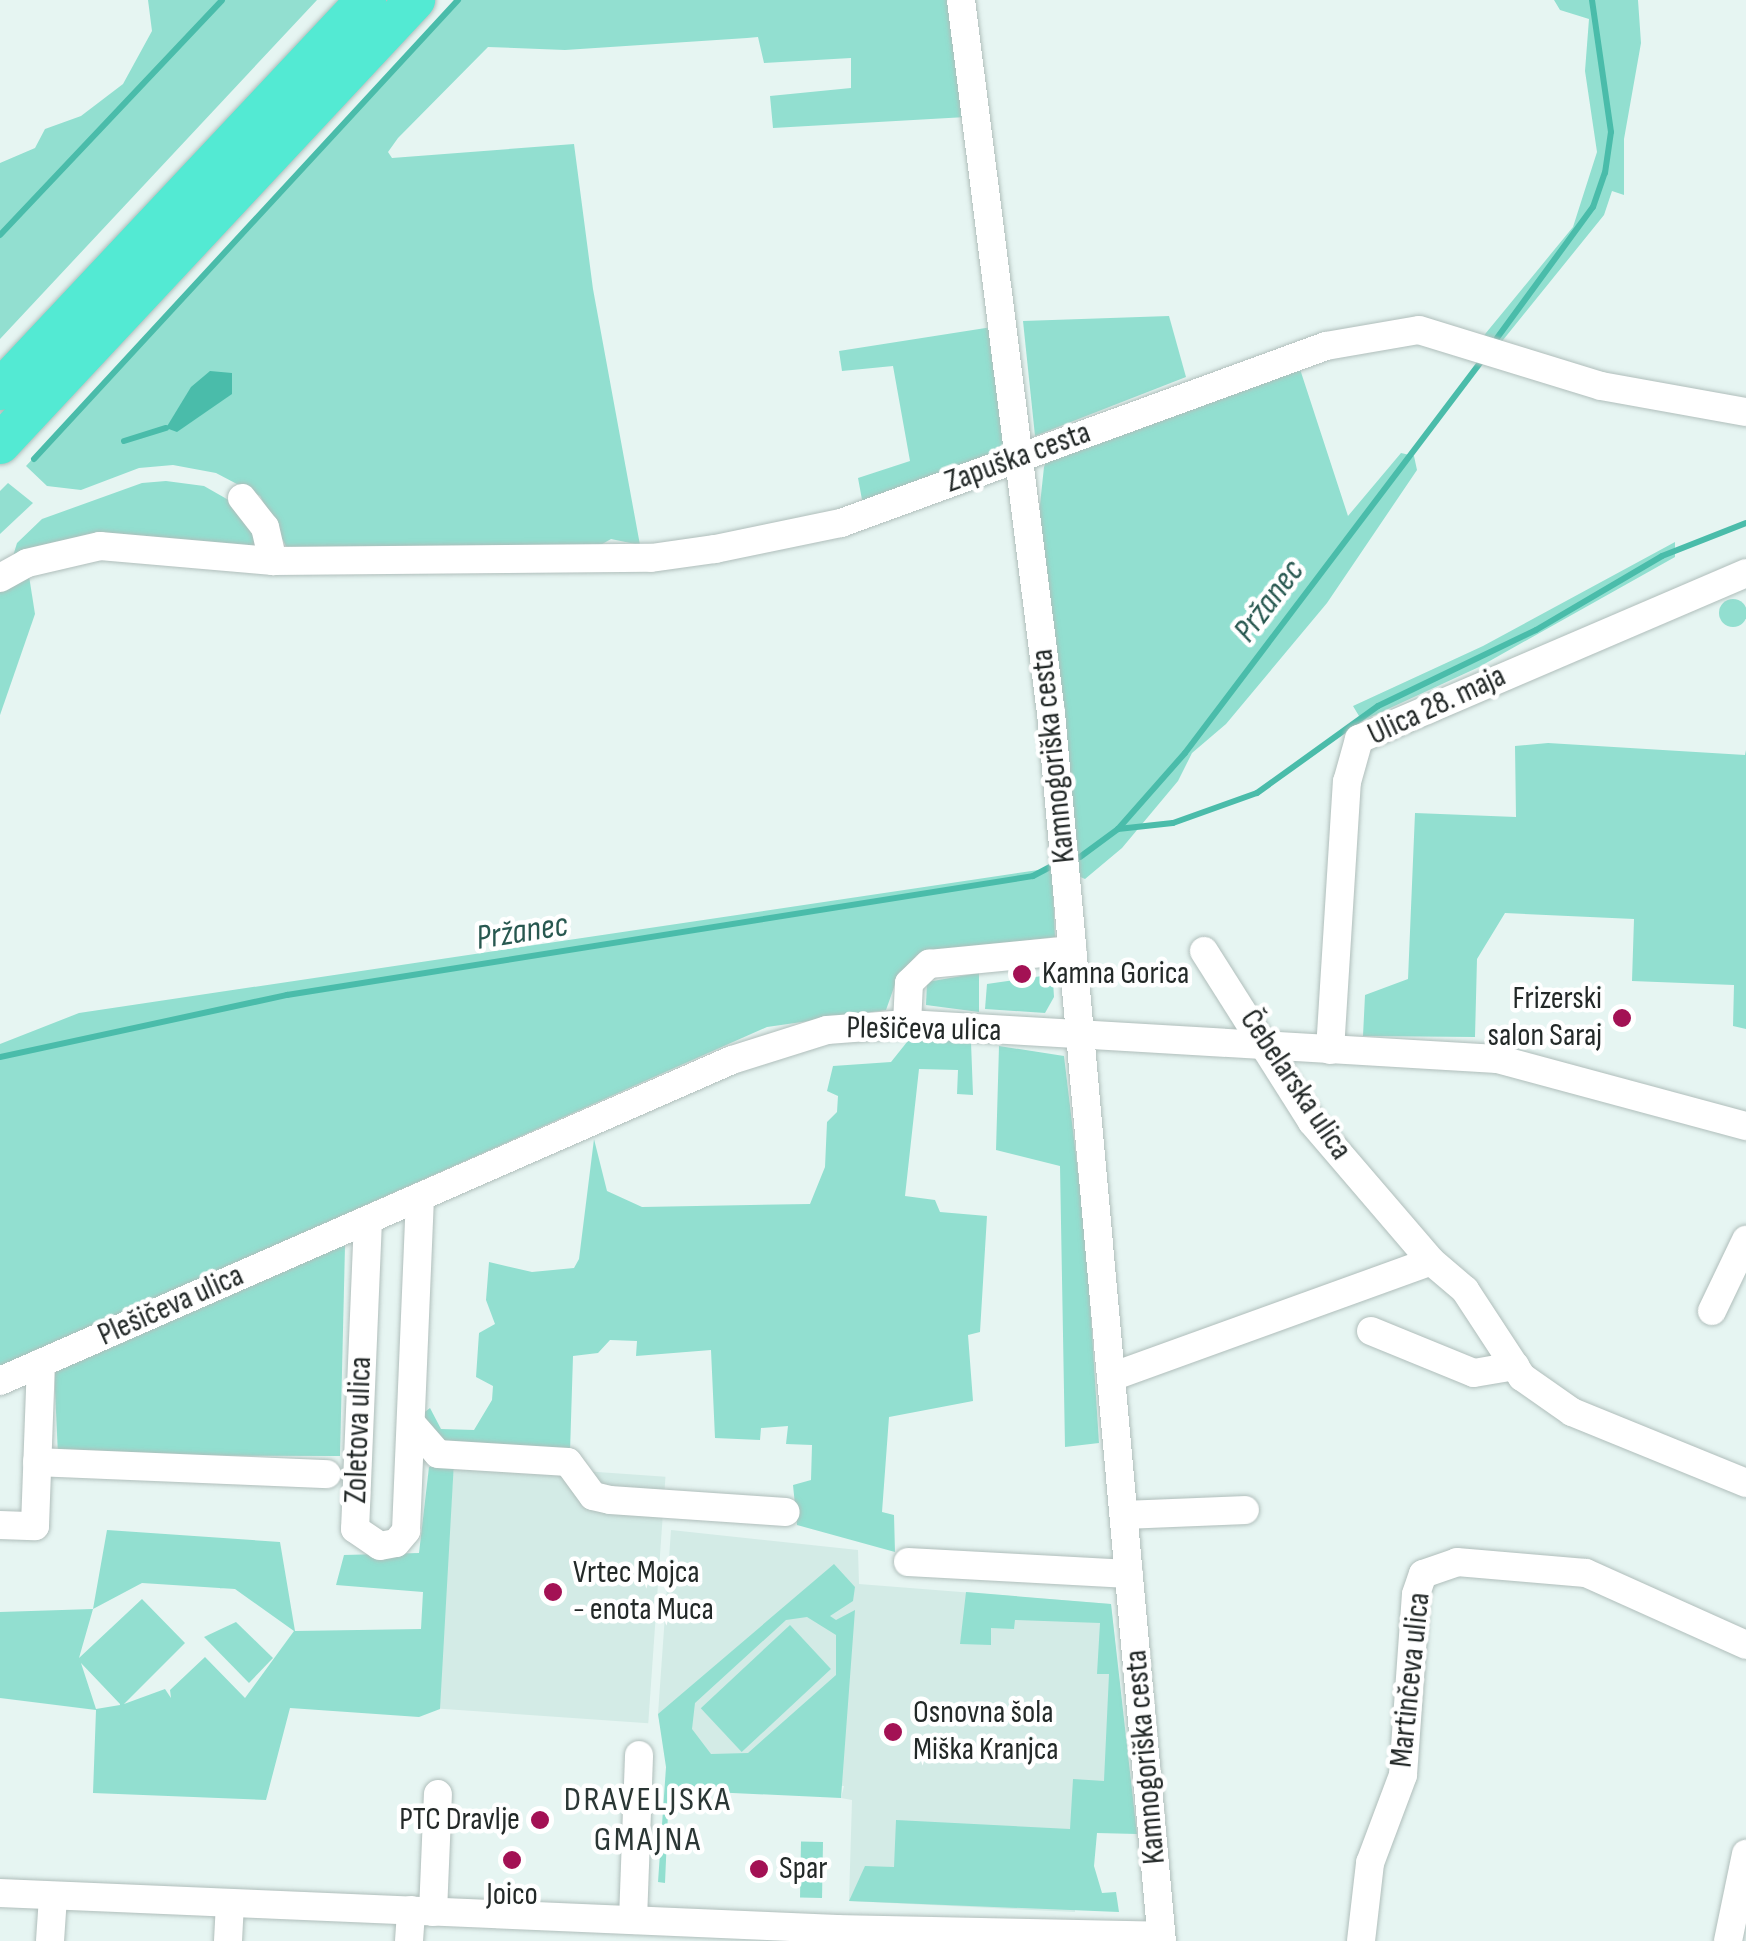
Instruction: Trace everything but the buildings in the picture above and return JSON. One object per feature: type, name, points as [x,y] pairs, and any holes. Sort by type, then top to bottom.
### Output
[{"type":"highway","points":[[0,390],[366,0]]},
{"type":"highway","points":[[0,444],[415,0]]},
{"type":"street","name":"Kamnogoriška cesta","points":[[962,0],[1064,833],[1161,1938]]},
{"type":"street","name":"Zapuška cesta","points":[[0,578],[26,563],[100,546],[273,562],[651,558],[716,549],[841,523],[1326,346],[1419,330],[1601,386],[1746,412]]},
{"type":"street","points":[[242,498],[264,528],[273,562]]},
{"type":"street","name":"Ulica 28. maja","points":[[1330,1050],[1348,782],[1360,739],[1746,572]]},
{"type":"street","points":[[907,1024],[908,983],[929,964],[1072,950]]},
{"type":"street","name":"Čebelarska ulica","points":[[1204,951],[1272,1050],[1312,1122],[1431,1261],[1465,1290],[1515,1366],[1572,1412],[1746,1483]]},
{"type":"street","name":"Plešičeva ulica","points":[[0,1381],[770,1044],[828,1030],[907,1024],[1538,1066],[1746,1126]]},
{"type":"street","name":"Zoletova ulica","points":[[368,1220],[355,1529],[380,1546],[396,1543],[406,1531],[420,1198]]},
{"type":"street","points":[[1712,1311],[1746,1240]]},
{"type":"street","points":[[1114,1376],[1431,1261]]},
{"type":"street","points":[[1372,1330],[1474,1373],[1515,1366]]},
{"type":"street","points":[[0,1525],[35,1526],[41,1364]]},
{"type":"street","name":"Zoletova ulica","points":[[412,1423],[438,1454],[568,1462],[593,1496],[786,1512]]},
{"type":"street","points":[[37,1462],[327,1474]]},
{"type":"street","points":[[1125,1515],[1245,1510]]},
{"type":"street","points":[[908,1562],[1129,1574]]},
{"type":"street","name":"Martinčeva ulica","points":[[1361,1941],[1370,1863],[1403,1775],[1416,1594],[1423,1574],[1457,1562],[1586,1573],[1746,1644]]},
{"type":"street","points":[[634,1920],[638,1755]]},
{"type":"street","points":[[409,1941],[422,1911],[438,1794]]},
{"type":"street","points":[[1728,1941],[1746,1854]]},
{"type":"street","points":[[0,1894],[422,1911],[593,1930],[634,1920],[948,1937],[1161,1938]]},
{"type":"street","points":[[50,1941],[53,1897]]},
{"type":"street","points":[[228,1941],[230,1905]]},
{"type":"shaded area","points":[[148,0],[317,0],[0,339],[0,163],[35,148],[45,129],[81,116],[123,84],[152,31]]},
{"type":"shaded area","points":[[456,0],[953,0],[966,117],[773,128],[770,96],[851,88],[851,58],[764,63],[758,37],[565,50],[488,47],[398,138],[388,152],[392,158],[574,144],[593,289],[640,545],[611,539],[590,551],[288,550],[260,496],[216,473],[173,465],[139,468],[81,490],[47,486],[26,466]]},
{"type":"shaded area","points":[[1554,0],[1638,0],[1641,43],[1624,139],[1624,195],[1612,191],[1604,215],[1499,345],[1481,339],[1573,227],[1597,152],[1585,71],[1589,19],[1560,10]]},
{"type":"shaded area","points":[[1169,316],[1186,377],[1035,436],[1023,321]]},
{"type":"shaded area","points":[[992,327],[1006,449],[863,505],[858,478],[910,461],[893,366],[842,371],[839,351]]},
{"type":"shaded area","points":[[1298,363],[1348,516],[1401,453],[1414,456],[1417,470],[1327,603],[1226,724],[1192,753],[1178,781],[1122,848],[1085,879],[1078,876],[1039,514],[1049,454]]},
{"type":"shaded area","points":[[210,371],[232,373],[232,394],[177,432],[166,428],[191,387]]},
{"type":"shaded area","points":[[166,481],[204,486],[239,506],[261,549],[137,541],[10,566],[17,543],[42,519],[142,483]]},
{"type":"shaded area","points":[[8,483],[33,503],[0,534],[0,491]]},
{"type":"shaded area","points":[[1675,542],[1675,557],[1479,667],[1362,721],[1353,706],[1483,646]]},
{"type":"shaded area","points":[[29,576],[35,614],[0,715],[0,590]]},
{"type":"shaded area","points":[[1733,599],[1743,603],[1747,613],[1743,623],[1733,627],[1723,623],[1719,613],[1723,603]]},
{"type":"shaded area","points":[[1548,743],[1745,755],[1746,750],[1746,1029],[1733,1026],[1734,985],[1632,981],[1634,919],[1505,913],[1477,959],[1475,1037],[1363,1036],[1365,995],[1408,979],[1415,813],[1516,817],[1515,746]]},
{"type":"shaded area","points":[[1052,868],[1055,937],[917,955],[898,976],[886,1010],[767,1027],[0,1367],[0,1044],[79,1013]]},
{"type":"shaded area","points":[[979,973],[979,1012],[926,1005],[927,982]]},
{"type":"shaded area","points":[[1042,976],[1053,980],[1054,997],[1045,1013],[985,1009],[987,984]]},
{"type":"shaded area","points":[[911,1037],[971,1042],[973,1095],[957,1094],[958,1070],[919,1069],[905,1196],[935,1200],[940,1212],[987,1216],[980,1332],[968,1335],[973,1401],[889,1417],[882,1512],[894,1515],[895,1552],[797,1525],[793,1485],[811,1480],[812,1445],[786,1444],[788,1426],[761,1428],[760,1440],[715,1438],[711,1350],[636,1356],[637,1341],[610,1340],[598,1353],[573,1356],[570,1452],[439,1445],[421,1415],[430,1408],[441,1429],[474,1430],[492,1400],[493,1386],[476,1377],[479,1333],[495,1324],[486,1300],[489,1262],[532,1272],[574,1268],[579,1259],[594,1139],[607,1191],[642,1207],[810,1204],[825,1167],[827,1122],[837,1112],[838,1096],[827,1091],[833,1066],[891,1062]]},
{"type":"shaded area","points":[[999,1046],[1064,1056],[1086,1239],[1099,1443],[1065,1447],[1060,1166],[996,1150]]},
{"type":"shaded area","points":[[336,1241],[345,1246],[340,1456],[58,1455],[54,1368]]},
{"type":"shaded area","name":"Vrtec Mojca - enota Muca","points":[[454,1462],[665,1477],[648,1723],[437,1708]]},
{"type":"shaded area","points":[[454,1462],[440,1709],[419,1717],[290,1708],[266,1800],[93,1793],[96,1710],[0,1698],[0,1612],[93,1609],[107,1530],[280,1542],[295,1631],[421,1629],[423,1592],[336,1585],[344,1555],[419,1553],[429,1467]],"holes":[[[142,1583],[235,1589],[294,1631],[245,1698],[205,1657],[170,1690],[171,1698],[165,1689],[124,1704],[185,1643],[142,1599],[79,1658],[93,1609]],[[81,1663],[120,1704],[120,1705],[96,1709]]]},
{"type":"shaded area","name":"Osnovna šola Miška Kranjca","points":[[671,1530],[858,1550],[859,1584],[1111,1604],[1133,1809],[1078,1811],[1075,1912],[849,1901],[852,1800],[841,1798],[844,1786],[669,1775],[658,1714]]},
{"type":"shaded area","points":[[834,1564],[855,1587],[853,1601],[830,1616],[836,1620],[855,1610],[841,1798],[669,1790],[665,1883],[658,1882],[666,1767],[658,1714]],"holes":[[[807,1617],[836,1635],[836,1675],[748,1753],[711,1754],[692,1729],[695,1703],[786,1620]]]},
{"type":"shaded area","points":[[966,1592],[1111,1604],[1137,1834],[1097,1833],[1094,1866],[1102,1893],[1116,1892],[1119,1912],[849,1901],[865,1866],[894,1867],[896,1820],[1070,1829],[1073,1779],[1104,1781],[1109,1674],[1097,1674],[1100,1623],[1015,1620],[1014,1629],[991,1628],[991,1645],[960,1644]]},
{"type":"shaded area","points":[[236,1622],[273,1658],[249,1683],[204,1637]]},
{"type":"shaded area","points":[[790,1625],[831,1669],[742,1752],[701,1708]]},
{"type":"shaded area","points":[[801,1842],[823,1842],[822,1898],[800,1898]]},
{"type":"waterway","points":[[0,235],[222,0]]},
{"type":"waterway","points":[[34,459],[458,0]]},
{"type":"waterway","name":"Pržanec","points":[[1497,338],[1593,207],[1605,173],[1611,132],[1592,0]]},
{"type":"waterway","name":"Pržanec","points":[[1080,857],[1118,829],[1185,753],[1482,361]]},
{"type":"waterway","points":[[124,441],[166,428]]},
{"type":"waterway","points":[[1118,829],[1173,823],[1257,793],[1378,706],[1536,630],[1662,556],[1746,523]]},
{"type":"waterway","name":"Pržanec","points":[[0,1057],[287,995],[1033,876],[1054,865]]},
{"type":"place","name":"Kamna Gorica","points":[[1022,974]]},
{"type":"place","name":"Frizerski salon Saraj","points":[[1622,1018]]},
{"type":"place","name":"Vrtec Mojca - enota Muca","points":[[553,1592]]},
{"type":"place","name":"Osnovna šola Miška Kranjca","points":[[893,1732]]},
{"type":"place","name":"PTC Dravlje","points":[[540,1820]]},
{"type":"place","name":"Joico","points":[[512,1860]]},
{"type":"place","name":"Spar","points":[[759,1869]]},
{"type":"district","name":"DRAVELJSKA GMAJNA","points":[[648,1820]]}]
